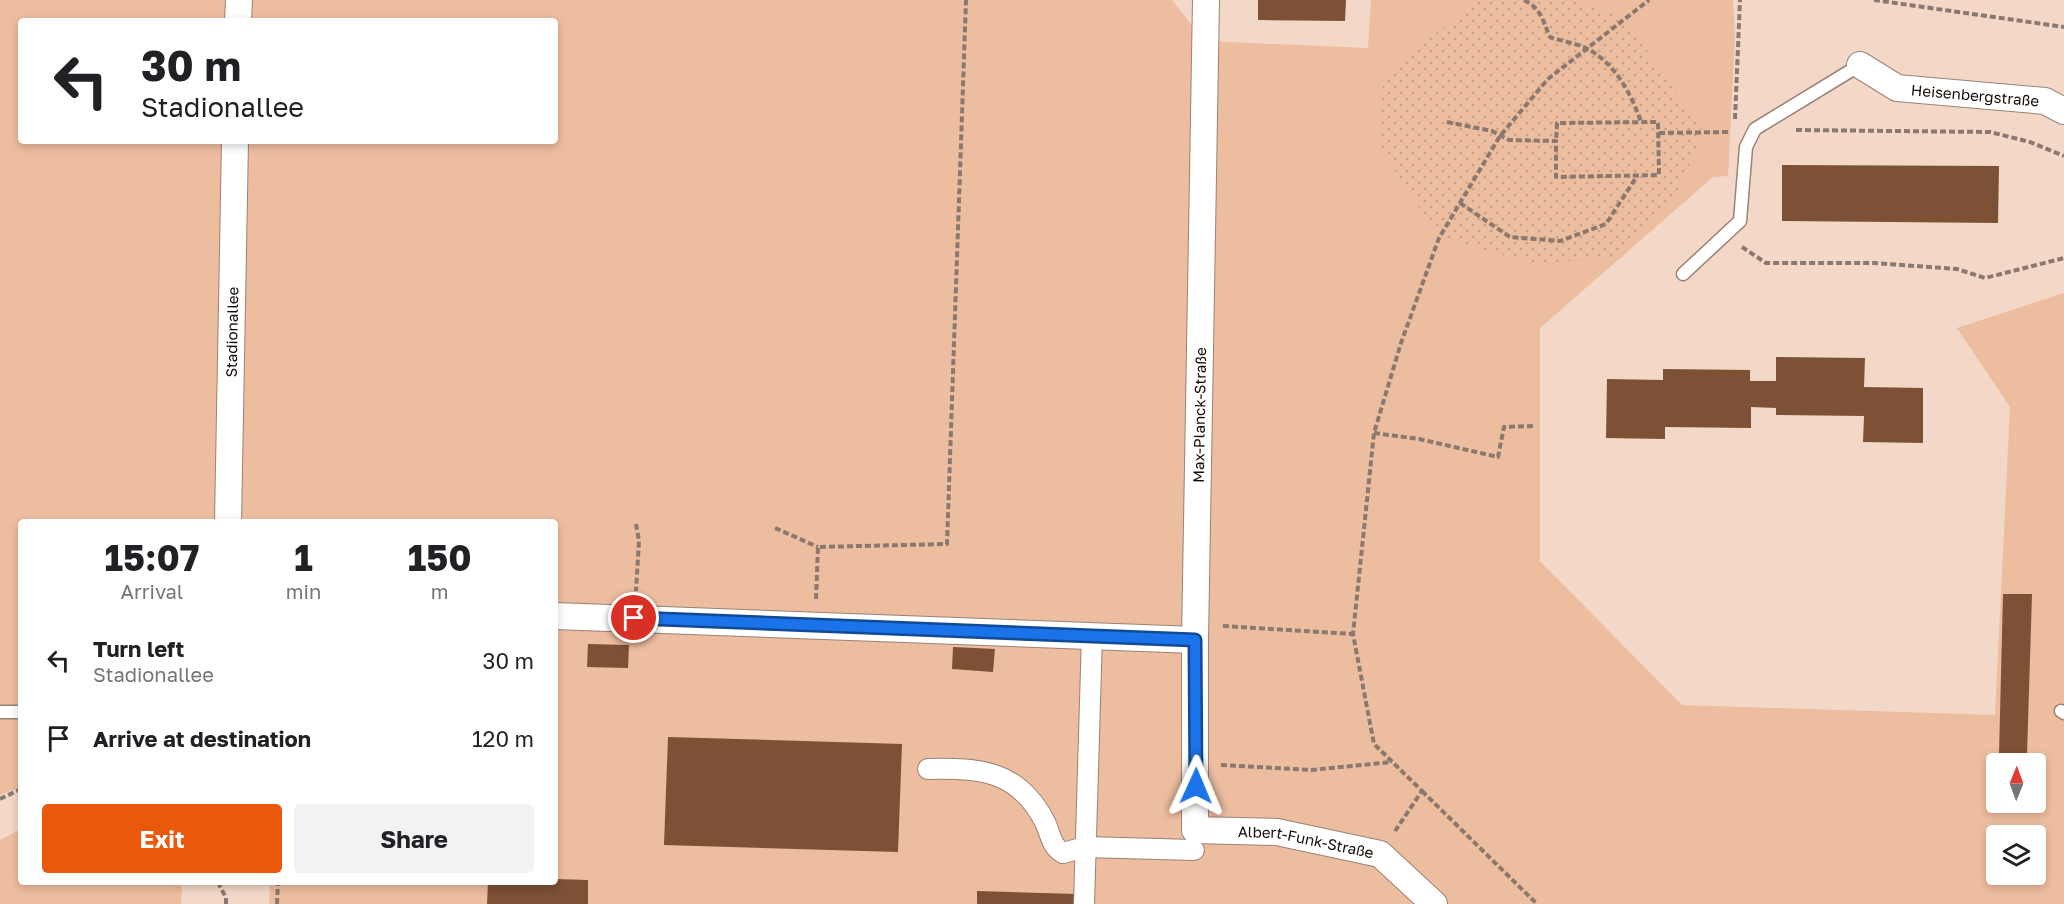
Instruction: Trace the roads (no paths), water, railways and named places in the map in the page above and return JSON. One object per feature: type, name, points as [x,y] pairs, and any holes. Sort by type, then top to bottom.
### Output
[{"type":"street","points":[[238,18],[239,0]]},
{"type":"street","name":"Max-Planck-Straße","points":[[1194,840],[1195,640],[1206,0]]},
{"type":"street","name":"Heisenbergstraße","points":[[1860,65],[1897,88],[2045,101],[2064,111]]},
{"type":"street","name":"Stadionallee","points":[[228,519],[235,144]]},
{"type":"street","points":[[558,616],[1195,640]]},
{"type":"street","points":[[1084,904],[1092,635]]},
{"type":"street","points":[[927,769],[973,768],[1000,777],[1020,788],[1035,803],[1054,847],[1064,853],[1085,847],[1194,840]]},
{"type":"street","name":"Albert-Funk-Straße","points":[[1194,840],[1277,832],[1380,854],[1434,904]]},
{"type":"lane","name":"Heisenbergstraße","points":[[1683,274],[1740,221],[1746,147],[1755,129],[1860,65]]},
{"type":"lane","points":[[0,712],[18,712]]}]
